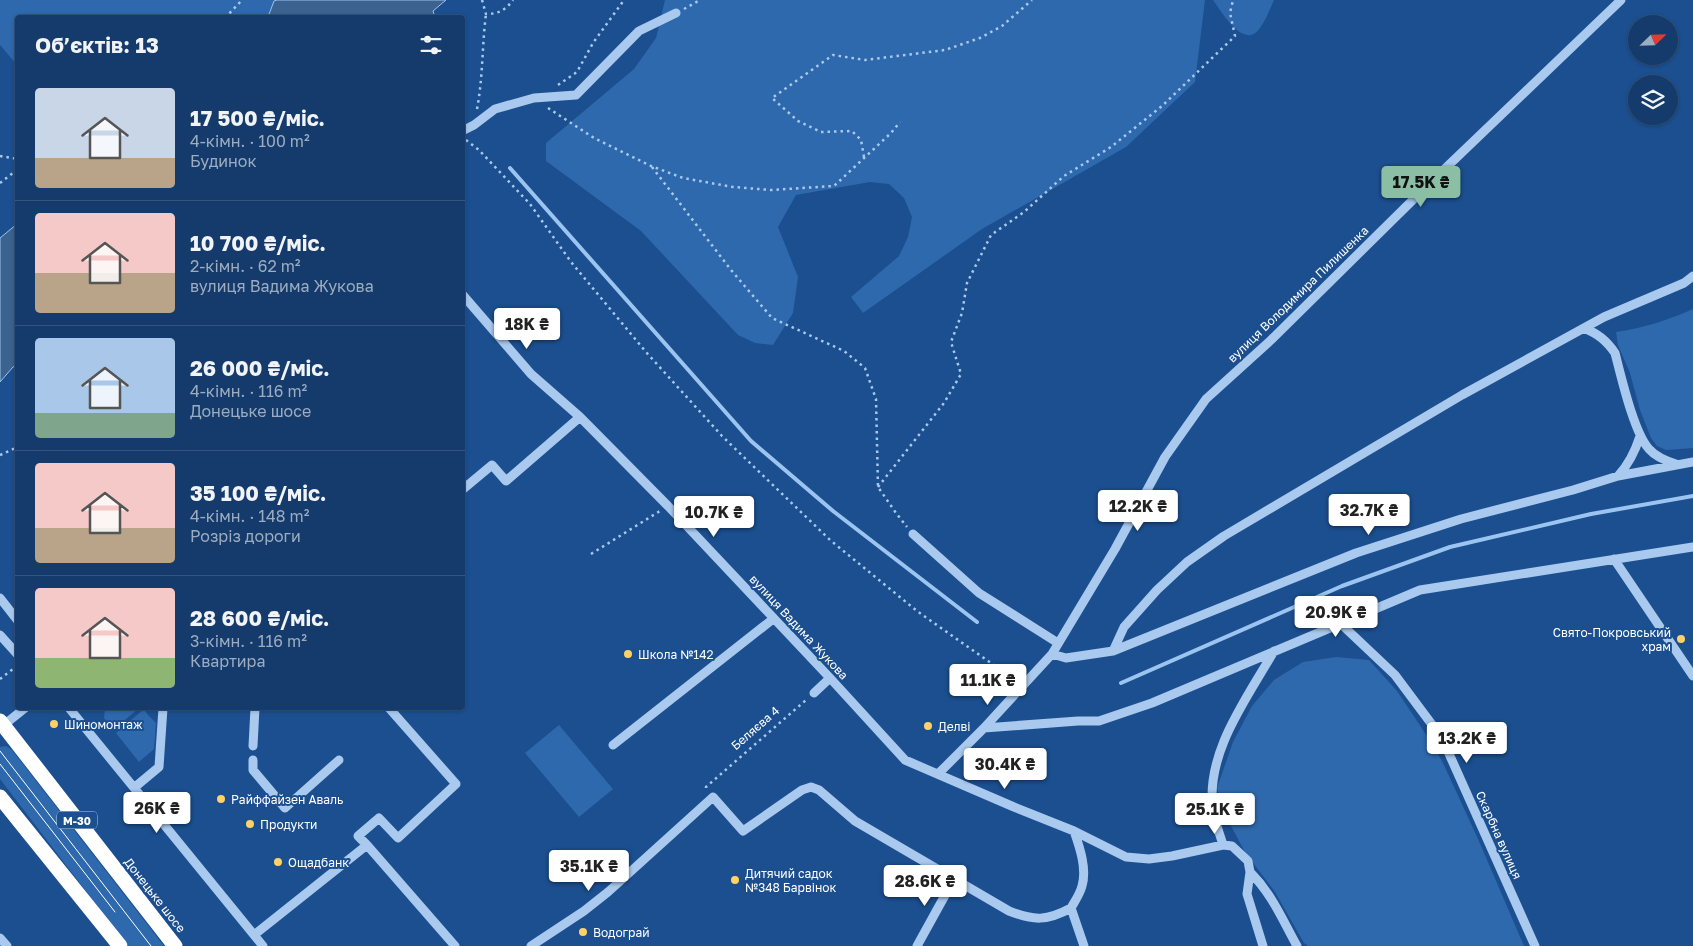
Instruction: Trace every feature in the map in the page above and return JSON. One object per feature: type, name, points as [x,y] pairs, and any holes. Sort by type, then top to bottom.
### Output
[{"type":"highway","name":"Донецьке шосе","points":[[1,725],[175,946]]},
{"type":"highway","points":[[0,797],[120,946]]},
{"type":"street","name":"вулиця Володимира Пилишенка","points":[[938,774],[984,728],[1052,654],[1115,549],[1165,457],[1206,399],[1270,340],[1621,0]]},
{"type":"street","points":[[465,130],[495,109],[534,98],[576,95],[639,31],[676,13]]},
{"type":"street","points":[[1113,651],[1124,627],[1157,590],[1194,556],[1224,536],[1462,395],[1604,317],[1684,283],[1693,276]]},
{"type":"street","name":"вулиця Вадима Жукова","points":[[465,297],[531,374],[580,417],[668,506],[905,760],[1014,808],[1074,831],[1126,857],[1149,859],[1223,845]]},
{"type":"street","points":[[1584,328],[1597,333],[1607,341],[1614,353],[1640,436],[1649,450],[1662,459],[1678,464]]},
{"type":"street","points":[[465,488],[492,465],[506,481],[580,417]]},
{"type":"street","points":[[1618,476],[1628,465],[1636,451],[1640,436]]},
{"type":"street","points":[[1052,654],[1066,658],[1113,651],[1356,553],[1461,519],[1573,490],[1618,476],[1693,462]]},
{"type":"street","points":[[913,534],[979,593],[1058,643]]},
{"type":"street","points":[[984,728],[1078,721],[1099,722],[1152,703],[1420,590],[1693,547]]},
{"type":"street","points":[[1614,559],[1693,676]]},
{"type":"street","points":[[0,598],[15,617]]},
{"type":"street","points":[[613,745],[773,619]]},
{"type":"street","name":"Скарбна вулиця","points":[[1340,623],[1395,675],[1442,738],[1535,946]]},
{"type":"street","points":[[0,635],[15,652]]},
{"type":"street","points":[[1263,946],[1247,894],[1250,872],[1248,861],[1232,846],[1223,845],[1213,812],[1212,782],[1220,752],[1232,724],[1274,651]]},
{"type":"street","points":[[814,693],[830,678]]},
{"type":"street","points":[[1,725],[22,710]]},
{"type":"street","points":[[71,710],[263,946]]},
{"type":"street","points":[[135,787],[159,767],[163,710]]},
{"type":"street","points":[[253,746],[255,710]]},
{"type":"street","points":[[391,710],[456,784],[398,838],[379,818],[358,836],[455,946]]},
{"type":"street","points":[[253,765],[285,808],[339,760]]},
{"type":"street","points":[[531,946],[584,911],[608,892],[713,798],[743,831],[802,790],[811,787],[815,788],[855,821],[1009,911],[1024,917],[1041,919],[1057,916],[1071,908],[1082,886],[1083,868],[1081,851],[1074,831]]},
{"type":"street","points":[[254,935],[367,845]]},
{"type":"street","points":[[1250,872],[1261,883],[1282,916],[1297,946]]},
{"type":"street","points":[[917,946],[954,879]]},
{"type":"street","points":[[1071,908],[1084,946]]},
{"type":"street","points":[[0,938],[7,946]]},
{"type":"path","points":[[228,15],[242,0]]},
{"type":"path","points":[[474,125],[480,94],[482,42],[486,14],[482,0]]},
{"type":"path","points":[[486,14],[496,14],[513,0]]},
{"type":"path","points":[[557,86],[577,72],[593,43],[624,0]]},
{"type":"path","points":[[676,13],[700,0]]},
{"type":"path","points":[[864,157],[861,140],[852,131],[821,132],[798,121],[772,98],[833,55],[865,60],[945,50],[980,38],[1002,26],[1032,0]]},
{"type":"path","points":[[878,487],[944,403],[961,374],[951,342],[962,313],[967,283],[991,235],[1024,212],[1064,176],[1111,146],[1162,106],[1204,68],[1235,36],[1230,13],[1233,0]]},
{"type":"path","points":[[534,98],[594,138],[651,166],[683,178],[733,187],[771,190],[834,186],[891,133],[900,122]]},
{"type":"path","points":[[465,139],[479,150],[530,204],[571,262],[646,352],[729,443],[830,540],[917,611],[1023,685]]},
{"type":"path","points":[[0,156],[15,158]]},
{"type":"path","points":[[651,166],[731,270],[772,318],[844,351],[866,368],[876,399],[878,487],[913,534]]},
{"type":"path","points":[[0,183],[15,171]]},
{"type":"path","points":[[0,455],[15,448]]},
{"type":"path","points":[[591,554],[668,506]]},
{"type":"path","points":[[0,679],[15,667]]},
{"type":"path","name":"Беляєва 4","points":[[713,798],[706,787],[814,693]]},
{"type":"shaded area","points":[[0,0],[277,0],[274,1],[269,15],[15,15],[15,63],[0,45]]},
{"type":"shaded area","points":[[446,0],[433,11],[434,15],[269,15],[274,1]]},
{"type":"shaded area","points":[[665,0],[1205,0],[1195,82],[1126,147],[982,229],[863,313],[851,297],[899,256],[908,237],[912,217],[904,198],[889,184],[870,182],[796,195],[778,227],[798,277],[793,313],[773,345],[755,343],[738,335],[641,231],[546,161],[546,143],[634,69],[656,38]]},
{"type":"shaded area","points":[[1213,0],[1274,0],[1260,28],[1254,34],[1247,35],[1234,27]]},
{"type":"shaded area","points":[[15,226],[15,366],[0,382],[0,238]]},
{"type":"shaded area","points":[[1693,309],[1693,448],[1666,450],[1657,446],[1651,438],[1640,410],[1630,373],[1618,345],[1616,332],[1656,323]]},
{"type":"shaded area","points":[[1336,657],[1369,660],[1397,691],[1433,745],[1478,839],[1524,946],[1308,946],[1304,943],[1275,892],[1245,852],[1224,813],[1217,788],[1233,742],[1252,706],[1274,680],[1303,662]]},
{"type":"shaded area","points":[[105,710],[137,710],[113,730],[104,718]]},
{"type":"shaded area","points":[[145,710],[156,723],[154,749],[139,762],[116,733]]},
{"type":"shaded area","points":[[559,725],[613,789],[579,817],[525,753]]},
{"type":"shaded area","points":[[6,746],[12,750],[164,946],[128,946],[0,779],[0,747]]},
{"type":"waterway","points":[[510,168],[751,441],[833,511],[977,622]]},
{"type":"waterway","points":[[1121,683],[1342,586],[1450,547],[1591,514],[1693,496]]},
{"type":"tram line","points":[[0,751],[151,946]]},
{"type":"tram line","points":[[0,764],[115,912]]},
{"type":"place","name":"Свято-Покровський храм","points":[[1681,639]]},
{"type":"place","name":"Школа №142","points":[[628,654]]},
{"type":"place","name":"Шиномонтаж","points":[[54,724]]},
{"type":"place","name":"Делві","points":[[928,726]]},
{"type":"place","name":"Райффайзен Аваль","points":[[221,799]]},
{"type":"place","name":"Продукти","points":[[250,824]]},
{"type":"place","name":"Ощадбанк","points":[[278,862]]},
{"type":"place","name":"Дитячий садок №348 Барвінок","points":[[735,880]]},
{"type":"place","name":"Водограй","points":[[583,932]]}]
